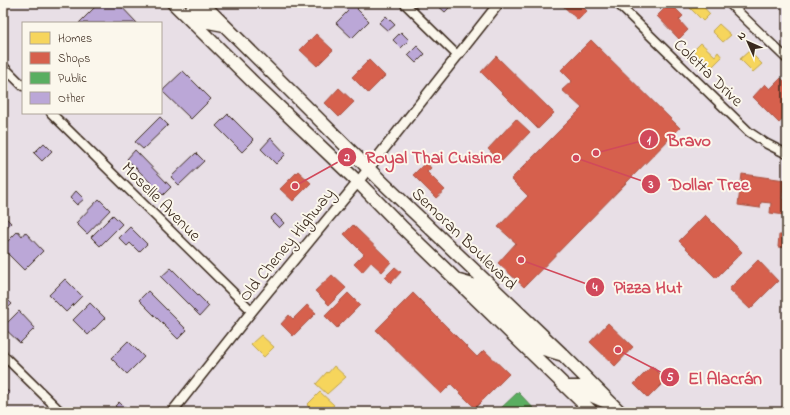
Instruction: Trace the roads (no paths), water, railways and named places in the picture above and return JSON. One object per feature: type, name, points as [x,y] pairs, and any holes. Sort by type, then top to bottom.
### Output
[{"type":"main road","name":"Semoran Boulevard","points":[[173,3],[592,412]]},
{"type":"main road","points":[[185,3],[203,21],[224,25]]},
{"type":"main road","name":"Semoran Boulevard","points":[[202,3],[616,408]]},
{"type":"main road","points":[[458,281],[476,286],[540,348],[563,355]]},
{"type":"main road","points":[[566,387],[581,387],[590,395],[616,408]]},
{"type":"street","points":[[404,3],[458,56]]},
{"type":"street","name":"Old Cheney Highway","points":[[172,412],[252,311],[358,182],[499,3]]},
{"type":"street","name":"Coletta Drive","points":[[617,3],[749,132],[767,144],[787,154]]},
{"type":"street","points":[[729,3],[787,59]]},
{"type":"street","points":[[3,66],[22,85]]},
{"type":"street","name":"Moselle Avenue","points":[[52,114],[252,311]]},
{"type":"street","points":[[3,355],[61,412]]},
{"type":"place","name":"Bravo","points":[[596,153]]},
{"type":"place","name":"Dollar Tree","points":[[576,158]]},
{"type":"place","name":"Royal Thai Cuisine","points":[[295,186]]},
{"type":"place","name":"Pizza Hut","points":[[521,260]]},
{"type":"place","name":"El Alacrán","points":[[618,350]]}]
